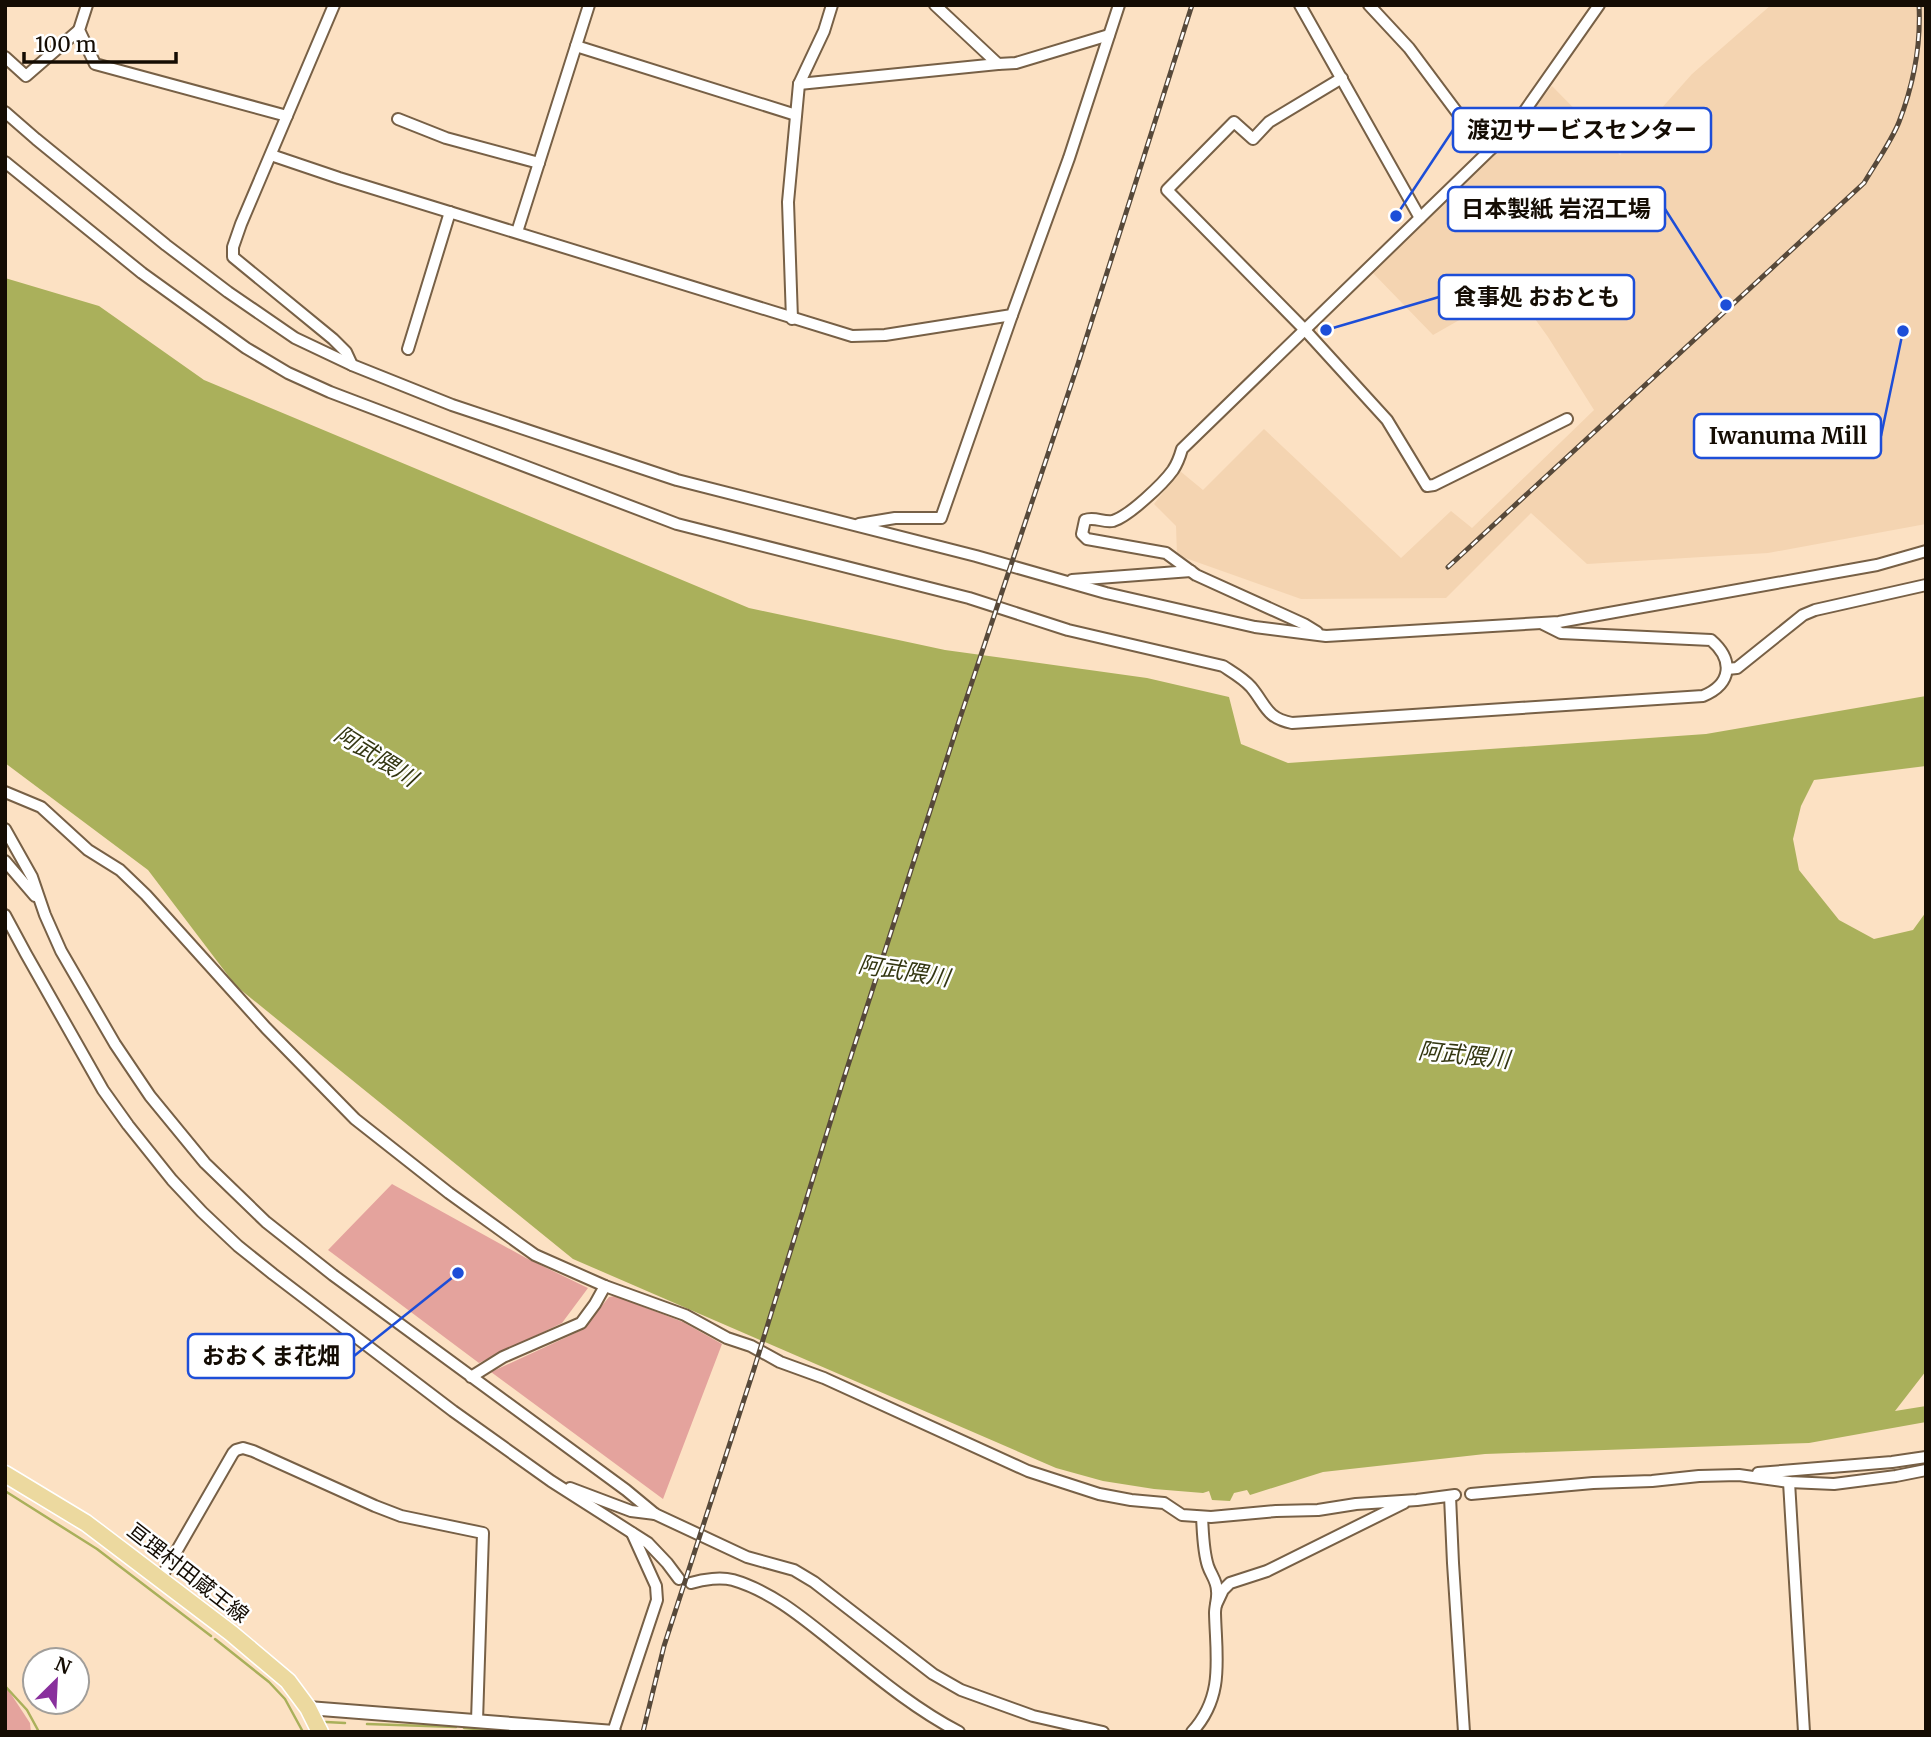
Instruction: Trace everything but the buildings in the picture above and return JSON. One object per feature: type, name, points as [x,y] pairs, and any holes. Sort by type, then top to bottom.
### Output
[{"type":"main road","name":"亘理村田蔵王線","points":[[5,1474],[86,1523],[231,1633],[288,1681],[308,1708],[320,1732]]},
{"type":"street","points":[[5,57],[26,76],[79,30],[87,5]]},
{"type":"street","points":[[334,5],[237,236],[233,257],[332,339],[346,352],[352,365]]},
{"type":"street","points":[[517,232],[589,5]]},
{"type":"street","points":[[792,319],[788,202],[799,84],[824,31],[832,5]]},
{"type":"street","points":[[935,5],[998,64]]},
{"type":"street","points":[[852,524],[895,518],[941,518],[1069,158],[1119,5]]},
{"type":"street","points":[[1300,5],[1420,218]]},
{"type":"street","points":[[1369,5],[1409,48],[1460,115],[1491,149]]},
{"type":"street","points":[[1326,636],[1191,571],[1166,553],[1087,539],[1082,534],[1085,520],[1115,520],[1156,489],[1173,470],[1182,449],[1491,149],[1524,112],[1600,5]]},
{"type":"street","points":[[79,30],[95,64],[287,116]]},
{"type":"street","points":[[799,84],[1016,63],[1109,35]]},
{"type":"street","points":[[576,46],[796,115]]},
{"type":"street","points":[[1342,78],[1269,122],[1254,139],[1234,122],[1167,190],[1305,330],[1387,420],[1427,486],[1434,485],[1567,419]]},
{"type":"street","points":[[5,112],[228,292],[295,338],[352,365],[452,405],[677,480],[976,556],[1106,593],[1255,627],[1326,636],[1543,624],[1877,565],[1926,551]]},
{"type":"street","points":[[398,119],[446,138],[539,163]]},
{"type":"street","points":[[271,155],[852,336],[885,335],[1012,315]]},
{"type":"street","points":[[5,162],[142,273],[246,348],[288,373],[330,392],[677,524],[970,598],[1068,630],[1223,666],[1250,686],[1269,714],[1278,720],[1292,723],[1703,696],[1720,686],[1725,678],[1725,657],[1711,640],[1561,633],[1543,624]]},
{"type":"street","points":[[408,349],[450,212]]},
{"type":"street","points":[[1063,580],[1191,571]]},
{"type":"street","points":[[1727,669],[1737,668],[1803,615],[1926,585]]},
{"type":"street","points":[[5,792],[41,807],[89,850],[120,870],[146,895],[266,1028],[355,1119],[449,1194],[535,1255],[605,1286],[685,1315],[727,1338],[824,1378],[1028,1471],[1099,1494],[1164,1503],[1182,1515],[1202,1517],[1318,1510],[1453,1496],[1453,1563],[1464,1732]]},
{"type":"street","points":[[5,829],[32,877],[61,951],[150,1096],[205,1163],[266,1222],[655,1514],[747,1557],[793,1570],[814,1582],[933,1674],[961,1690],[1033,1716],[1103,1732]]},
{"type":"street","points":[[5,861],[40,902]]},
{"type":"street","points":[[5,915],[103,1090],[172,1180],[202,1212],[273,1274],[453,1411],[551,1481],[648,1543],[679,1580]]},
{"type":"street","points":[[471,1377],[503,1357],[581,1323],[596,1304],[605,1286]]},
{"type":"street","points":[[161,1578],[233,1453],[243,1448],[401,1516],[483,1533],[477,1721]]},
{"type":"street","points":[[1471,1494],[1593,1482],[1739,1475],[1926,1457]]},
{"type":"street","points":[[1739,1475],[1789,1482],[1834,1484],[1926,1470]]},
{"type":"street","points":[[551,1481],[631,1511],[655,1514]]},
{"type":"street","points":[[1789,1482],[1804,1732]]},
{"type":"street","points":[[1216,1605],[1223,1590],[1230,1583],[1267,1571],[1410,1501]]},
{"type":"street","points":[[1192,1732],[1206,1713],[1217,1681],[1216,1581],[1207,1565],[1202,1517]]},
{"type":"street","points":[[308,1708],[614,1732],[656,1600],[656,1586],[632,1533]]},
{"type":"street","points":[[691,1583],[730,1579],[773,1598],[811,1624],[924,1713],[959,1732]]},
{"type":"shaded area","points":[[1771,5],[1926,5],[1926,524],[1768,553],[1587,564],[1531,513],[1446,598],[1301,599],[1177,555],[1176,526],[1154,504],[1180,471],[1203,490],[1264,429],[1401,558],[1451,511],[1472,528],[1594,410],[1548,337],[1508,281],[1471,300],[1477,310],[1433,335],[1372,272],[1495,154],[1552,86],[1620,155],[1692,74]]},
{"type":"shaded area","points":[[392,1184],[526,1258],[588,1288],[562,1323],[479,1363],[328,1250]]},
{"type":"shaded area","points":[[615,1296],[683,1322],[722,1344],[663,1499],[491,1372],[582,1330],[609,1297]]},
{"type":"shaded area","points":[[5,1685],[21,1709],[21,1716],[25,1716],[30,1723],[31,1732],[5,1732]]},
{"type":"water","name":"阿武隈川","points":[[5,278],[99,306],[204,380],[749,608],[945,650],[1147,678],[1229,697],[1241,744],[1288,763],[1706,734],[1926,696],[1926,766],[1814,780],[1801,806],[1793,839],[1799,870],[1839,920],[1874,939],[1913,930],[1926,912],[1926,1371],[1895,1411],[1926,1406],[1926,1422],[1809,1443],[1485,1454],[1323,1472],[1250,1495],[1247,1490],[1234,1493],[1230,1501],[1212,1500],[1209,1491],[1203,1493],[1154,1489],[1103,1481],[1056,1468],[573,1259],[236,986],[148,870],[5,763]]},
{"type":"waterway","points":[[5,1491],[97,1549],[211,1636]]},
{"type":"waterway","points":[[215,1639],[269,1682],[285,1699],[303,1732]]},
{"type":"waterway","points":[[5,1686],[27,1710],[39,1732]]},
{"type":"waterway","points":[[326,1722],[345,1723]]},
{"type":"waterway","points":[[367,1724],[456,1727]]},
{"type":"waterway","points":[[464,1728],[513,1732]]},
{"type":"railway","points":[[643,1732],[664,1646],[754,1369],[843,1081],[1078,364],[1192,5]]},
{"type":"railway","points":[[1448,567],[1864,183],[1892,137],[1904,108],[1917,50],[1919,5]]},
{"type":"place","name":"渡辺サービスセンター","points":[[1396,216]]},
{"type":"place","name":"日本製紙 岩沼工場","points":[[1726,305]]},
{"type":"place","name":"食事処 おおとも","points":[[1326,330]]},
{"type":"place","name":"Iwanuma Mill","points":[[1903,331]]},
{"type":"place","name":"おおくま花畑","points":[[458,1273]]}]
